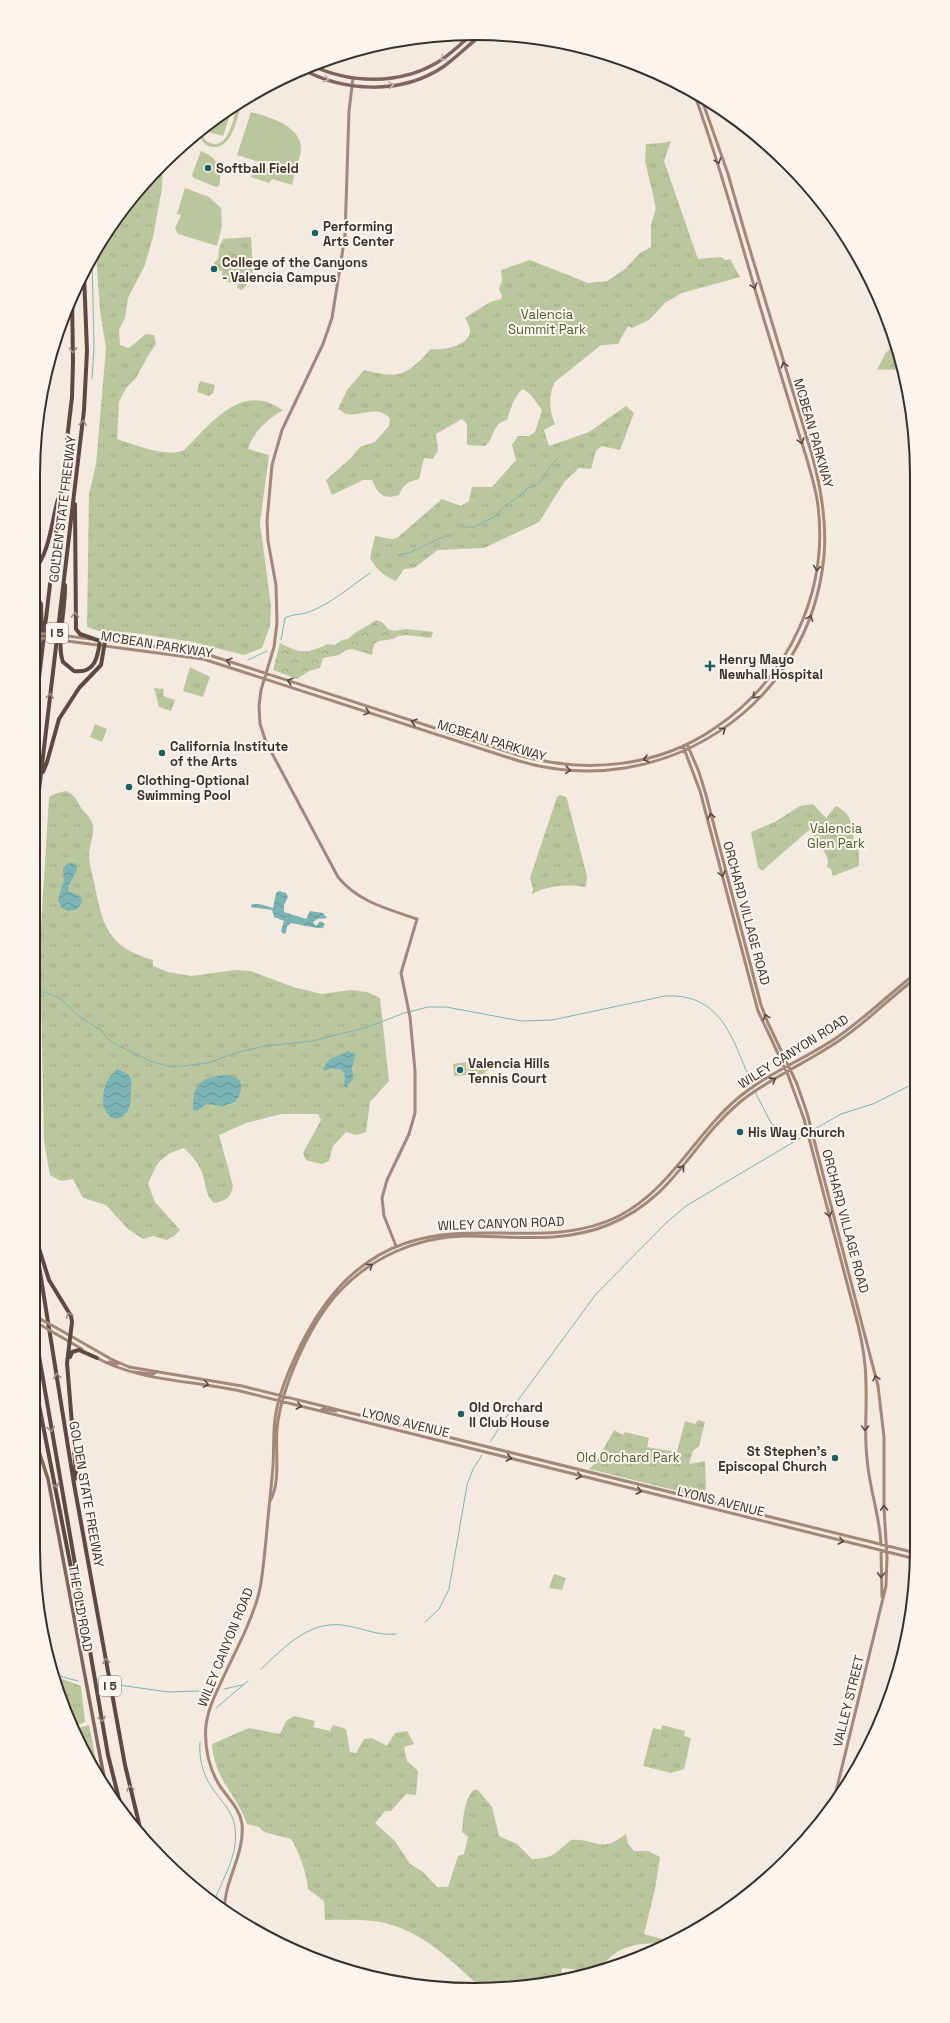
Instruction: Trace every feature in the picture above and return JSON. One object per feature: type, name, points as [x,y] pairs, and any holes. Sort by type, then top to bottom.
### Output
[{"type":"highway","name":"GOLDEN STATE FREEWAY","points":[[40,784],[64,571],[75,489],[86,377],[84,285]]},
{"type":"highway","name":"GOLDEN STATE FREEWAY","points":[[40,667],[62,488],[73,375],[72,311]]},
{"type":"highway","points":[[40,564],[46,550],[62,488]]},
{"type":"highway","points":[[64,571],[66,600],[60,653],[63,662],[74,671],[89,669],[97,661],[99,642],[80,634],[76,629],[75,489]]},
{"type":"highway","points":[[40,603],[40,629],[43,641]]},
{"type":"highway","points":[[41,776],[47,762],[58,718],[78,688],[101,665],[105,643]]},
{"type":"highway","points":[[40,1250],[49,1280],[71,1316],[72,1337],[67,1363],[76,1473],[74,1484]]},
{"type":"highway","name":"GOLDEN STATE FREEWAY","points":[[40,1272],[74,1484],[124,1765],[139,1824]]},
{"type":"highway","points":[[68,1382],[70,1356],[72,1352],[79,1350],[97,1358]]},
{"type":"highway","name":"GOLDEN STATE FREEWAY","points":[[40,1362],[108,1755],[119,1798]]},
{"type":"highway","points":[[40,1410],[74,1583],[79,1591]]},
{"type":"main road","points":[[320,69],[330,73],[353,78],[387,78],[421,70],[438,62],[464,40]]},
{"type":"main road","points":[[311,72],[328,80],[352,85],[388,86],[417,79],[442,68],[475,40]]},
{"type":"main road","points":[[353,78],[349,111],[345,236],[332,318],[323,344],[280,434],[272,465],[267,522],[278,612],[274,647],[259,706],[262,733],[338,877],[348,890],[364,900],[417,919],[401,973],[410,1017],[416,1078],[415,1113],[409,1134],[387,1180],[382,1198],[384,1216],[396,1246]]},
{"type":"main road","name":"MCBEAN PARKWAY","points":[[105,643],[191,652],[267,673],[541,761],[578,766],[615,765],[641,760],[685,745],[725,722],[750,700],[773,674],[788,652],[798,632],[815,579],[819,535],[816,498],[807,459],[724,180],[697,101]]},
{"type":"main road","name":"MCBEAN PARKWAY","points":[[40,634],[67,636],[203,659],[531,764],[563,770],[609,771],[642,765],[685,751],[718,733],[734,721],[770,686],[791,657],[802,638],[820,585],[824,557],[825,533],[819,482],[740,213],[704,105]]},
{"type":"main road","points":[[762,310],[771,319]]},
{"type":"main road","points":[[765,322],[770,324],[777,341]]},
{"type":"main road","name":"MCBEAN PARKWAY","points":[[40,638],[99,642]]},
{"type":"main road","points":[[175,654],[191,652]]},
{"type":"main road","points":[[330,700],[332,695]]},
{"type":"main road","name":"ORCHARD VILLAGE ROAD","points":[[685,745],[689,749],[699,772],[706,795],[761,1005],[802,1098],[813,1153],[863,1349],[866,1386],[866,1458],[878,1519],[882,1551]]},
{"type":"main road","name":"ORCHARD VILLAGE ROAD","points":[[685,745],[685,751],[700,791],[756,1004],[764,1027],[784,1067],[806,1118],[817,1151],[880,1392],[884,1437],[884,1501],[887,1552]]},
{"type":"main road","points":[[609,771],[615,765]]},
{"type":"main road","name":"WILEY CANYON ROAD","points":[[225,1904],[227,1887],[239,1853],[242,1828],[237,1810],[222,1789],[212,1770],[206,1748],[206,1729],[211,1704],[259,1593],[273,1481],[277,1429],[282,1402],[311,1333],[325,1309],[349,1282],[374,1263],[406,1248],[440,1239],[462,1236],[549,1238],[579,1234],[610,1224],[632,1213],[659,1193],[680,1172],[723,1118],[751,1094],[839,1041],[910,978]]},
{"type":"main road","name":"WILEY CANYON ROAD","points":[[275,1461],[274,1425],[278,1401],[288,1373],[310,1326],[331,1295],[361,1266],[396,1246],[424,1237],[448,1233],[554,1233],[576,1230],[609,1220],[639,1203],[665,1181],[717,1118],[749,1089],[784,1067],[835,1039],[897,990],[910,982]]},
{"type":"main road","name":"LYONS AVENUE","points":[[40,1318],[119,1363],[133,1368],[221,1382],[340,1410],[910,1552]]},
{"type":"main road","name":"LYONS AVENUE","points":[[40,1325],[97,1358],[131,1373],[227,1388],[910,1558]]},
{"type":"main road","points":[[107,1363],[119,1363]]},
{"type":"main road","points":[[118,1368],[130,1370],[133,1368]]},
{"type":"main road","points":[[131,1373],[137,1372],[152,1374],[155,1372]]},
{"type":"main road","points":[[320,1411],[323,1409],[340,1410]]},
{"type":"main road","name":"THE OLD ROAD","points":[[40,1454],[48,1479],[104,1775]]},
{"type":"main road","points":[[785,1527],[789,1522]]},
{"type":"main road","name":"VALLEY STREET","points":[[882,1551],[882,1599]]},
{"type":"main road","name":"VALLEY STREET","points":[[836,1791],[886,1586],[887,1552]]},
{"type":"green space","points":[[240,109],[234,130],[226,142],[220,146],[212,147],[202,141],[200,138],[203,136],[206,141],[210,143],[216,144],[222,142],[230,130],[235,112]]},
{"type":"green space","points":[[251,112],[284,124],[297,135],[300,142],[301,151],[296,169],[267,161],[265,164],[237,155]]},
{"type":"green space","points":[[230,115],[223,136],[208,132]]},
{"type":"green space","name":"Valencia Summit Park","points":[[671,141],[664,161],[698,259],[721,257],[725,260],[730,259],[740,277],[682,293],[665,303],[649,320],[632,328],[628,326],[618,344],[601,345],[555,382],[551,392],[550,403],[551,414],[555,424],[544,430],[549,446],[589,432],[626,406],[634,413],[620,450],[602,446],[596,451],[591,469],[579,468],[565,481],[539,522],[484,548],[438,550],[414,568],[404,569],[396,581],[388,577],[375,566],[370,558],[375,536],[392,539],[397,538],[442,499],[461,506],[469,501],[472,487],[492,487],[516,460],[512,445],[518,436],[529,436],[535,432],[542,410],[530,394],[523,389],[515,399],[507,420],[496,427],[491,439],[485,446],[467,445],[467,424],[462,419],[436,434],[438,450],[433,459],[424,458],[419,479],[406,484],[399,495],[389,497],[382,495],[376,489],[372,480],[363,480],[332,495],[326,480],[352,457],[360,447],[375,442],[389,426],[390,419],[380,412],[346,414],[338,409],[347,390],[364,370],[386,374],[402,373],[415,365],[431,349],[448,348],[461,344],[466,340],[470,330],[465,318],[490,302],[501,299],[502,296],[499,289],[502,281],[501,270],[530,260],[588,283],[607,281],[625,269],[640,253],[651,247],[651,225],[656,208],[645,161],[646,144]]},
{"type":"green space","name":"Softball Field","points":[[201,151],[212,157],[218,164],[220,169],[219,186],[216,187],[194,178],[192,175]]},
{"type":"green space","points":[[255,163],[274,170],[277,166],[295,172],[292,185],[272,179],[269,183],[251,177]]},
{"type":"green space","points":[[163,172],[162,188],[153,237],[145,265],[128,298],[125,318],[119,330],[120,345],[129,348],[146,334],[154,335],[156,344],[136,378],[126,388],[119,402],[117,439],[160,452],[177,452],[184,450],[209,424],[229,408],[240,403],[251,400],[263,401],[271,403],[283,410],[262,426],[253,437],[248,449],[269,455],[260,523],[271,606],[270,626],[262,648],[244,655],[193,642],[135,633],[99,631],[87,627],[89,494],[96,464],[106,348],[100,311],[97,260],[113,233],[130,210]]},
{"type":"green space","points":[[185,188],[209,197],[221,208],[222,226],[217,246],[178,234],[175,228],[181,215],[177,214]]},
{"type":"green space","points":[[251,237],[253,277],[242,290],[237,288],[238,285],[222,280],[222,271],[215,270],[214,263],[218,259],[219,248],[223,239]]},
{"type":"green space","points":[[534,267],[546,273],[541,285],[530,281]]},
{"type":"green space","points":[[891,348],[897,370],[877,370],[885,354]]},
{"type":"green space","points":[[200,381],[215,385],[213,393],[209,396],[197,392]]},
{"type":"green space","points":[[376,620],[382,622],[388,629],[394,631],[406,629],[433,632],[431,638],[407,635],[379,641],[374,644],[372,655],[352,649],[346,650],[339,655],[323,658],[320,668],[309,671],[297,679],[273,670],[280,643],[299,651],[314,650],[328,644],[335,645],[342,640],[348,639]]},
{"type":"green space","points":[[190,667],[210,677],[203,697],[183,691]]},
{"type":"green space","points":[[154,688],[164,689],[163,696],[175,700],[171,711],[159,707]]},
{"type":"green space","points":[[95,724],[107,729],[102,742],[90,737]]},
{"type":"green space","points":[[66,791],[74,797],[92,823],[93,833],[89,858],[101,914],[111,934],[127,949],[138,955],[153,960],[153,966],[168,972],[191,976],[236,970],[251,971],[293,987],[322,994],[351,990],[367,992],[380,998],[389,1081],[370,1102],[366,1132],[357,1135],[346,1132],[333,1146],[329,1161],[322,1164],[306,1160],[303,1153],[321,1120],[318,1114],[281,1114],[246,1123],[219,1135],[233,1186],[231,1193],[227,1198],[214,1203],[208,1195],[200,1168],[193,1158],[184,1148],[170,1153],[156,1166],[148,1184],[155,1202],[180,1230],[167,1240],[153,1236],[143,1239],[128,1229],[106,1205],[83,1198],[73,1179],[61,1181],[50,1175],[44,1141],[40,943],[49,797]]},
{"type":"green space","points":[[560,795],[566,797],[567,799],[587,876],[586,887],[559,886],[532,894],[533,889],[530,878],[557,797]]},
{"type":"green space","name":"Valencia Glen Park","points":[[813,804],[826,818],[836,806],[850,818],[855,847],[859,850],[859,866],[833,876],[831,869],[827,867],[828,860],[825,852],[815,841],[816,838],[809,830],[762,871],[758,867],[751,832],[775,822],[800,806]]},
{"type":"green space","points":[[467,1060],[495,1063],[484,1073],[478,1076],[468,1077]]},
{"type":"green space","name":"Valencia Hills Tennis Court","points":[[466,1062],[467,1075],[454,1076],[453,1064]]},
{"type":"green space","name":"Old Orchard Park","points":[[698,1420],[705,1422],[699,1446],[693,1451],[689,1464],[705,1461],[706,1488],[702,1497],[589,1469],[596,1462],[614,1430],[623,1435],[625,1432],[649,1438],[647,1447],[677,1452],[685,1421],[695,1424]]},
{"type":"green space","points":[[554,1574],[566,1578],[562,1590],[549,1588]]},
{"type":"green space","points":[[60,1678],[81,1687],[85,1722],[78,1725]]},
{"type":"green space","points":[[294,1716],[315,1721],[313,1727],[330,1731],[333,1725],[346,1729],[350,1752],[356,1753],[364,1739],[372,1738],[387,1746],[395,1733],[407,1731],[414,1744],[404,1747],[407,1761],[418,1771],[416,1795],[406,1794],[391,1811],[385,1811],[375,1823],[395,1841],[410,1864],[423,1872],[437,1887],[448,1887],[458,1856],[464,1854],[468,1837],[462,1832],[464,1815],[466,1804],[473,1790],[478,1790],[492,1807],[499,1836],[517,1844],[532,1859],[550,1856],[571,1840],[587,1841],[604,1845],[610,1844],[626,1834],[628,1844],[634,1851],[648,1851],[660,1857],[655,1889],[644,1934],[664,1939],[654,1944],[628,1947],[612,1956],[605,1963],[588,1968],[580,1970],[562,1968],[560,1975],[503,1982],[476,1983],[436,1948],[410,1932],[380,1922],[360,1920],[325,1920],[324,1901],[308,1889],[302,1863],[291,1839],[264,1832],[259,1827],[247,1824],[237,1803],[221,1777],[214,1756],[212,1744],[249,1728],[280,1734],[286,1721]]},
{"type":"green space","points":[[89,1725],[97,1763],[85,1740],[79,1728]]},
{"type":"green space","points":[[662,1725],[685,1731],[684,1736],[691,1738],[684,1769],[671,1773],[643,1766],[653,1728],[661,1730]]},
{"type":"water","points":[[67,864],[76,864],[77,870],[69,885],[68,891],[80,896],[82,902],[77,909],[68,911],[61,907],[58,899],[64,881],[63,868]]},
{"type":"water","points":[[279,891],[286,893],[288,897],[284,905],[284,912],[306,919],[310,911],[323,913],[327,918],[318,919],[313,922],[316,926],[320,921],[325,924],[323,928],[291,923],[287,926],[286,933],[283,934],[281,931],[284,921],[274,917],[272,910],[251,907],[252,904],[259,904],[273,908],[276,893]]},
{"type":"water","points":[[349,1051],[355,1055],[352,1068],[353,1079],[346,1088],[344,1086],[345,1076],[342,1070],[331,1068],[325,1071],[323,1068],[330,1059]]},
{"type":"water","points":[[117,1069],[128,1074],[132,1083],[130,1106],[126,1114],[117,1119],[107,1114],[103,1104],[103,1098],[108,1080]]},
{"type":"water","points":[[225,1075],[236,1078],[241,1084],[240,1092],[235,1102],[223,1106],[207,1104],[196,1111],[193,1110],[194,1094],[200,1084],[209,1078]]},
{"type":"waterway","points":[[92,269],[94,347],[92,379]]},
{"type":"waterway","points":[[464,527],[474,527],[498,515],[502,508],[525,492],[526,489],[539,483],[558,458]]},
{"type":"waterway","points":[[399,555],[409,553],[449,534]]},
{"type":"waterway","points":[[281,640],[285,618],[309,612],[325,604],[370,573]]},
{"type":"waterway","points":[[248,660],[267,651]]},
{"type":"waterway","points":[[40,992],[60,998],[80,1017],[102,1031],[111,1042],[150,1061],[172,1067],[208,1063],[235,1053],[265,1046],[312,1041],[368,1027],[404,1013],[428,1007],[446,1007],[521,1021],[552,1020],[665,996],[685,997],[700,1002],[713,1011],[723,1023],[739,1052],[752,1085]]},
{"type":"waterway","points":[[813,1130],[841,1114],[873,1104],[910,1086]]},
{"type":"waterway","points":[[753,1088],[771,1123],[780,1129],[804,1136]]},
{"type":"waterway","points":[[490,1442],[513,1407],[596,1294],[667,1222],[686,1206],[807,1134]]},
{"type":"waterway","points":[[425,1622],[439,1609],[449,1589],[467,1485],[473,1469],[482,1455]]},
{"type":"waterway","points":[[261,1669],[290,1643],[311,1630],[322,1626],[348,1626],[378,1633],[396,1634]]},
{"type":"waterway","points":[[59,1676],[78,1681]]},
{"type":"waterway","points":[[216,1708],[248,1681]]},
{"type":"waterway","points":[[119,1685],[168,1692],[199,1691]]},
{"type":"waterway","points":[[224,1689],[242,1685]]},
{"type":"waterway","points":[[200,1742],[200,1753],[205,1776],[232,1816],[235,1828],[235,1848],[216,1897]]},
{"type":"place","name":"Softball Field","points":[[208,168]]},
{"type":"place","name":"Performing Arts Center","points":[[315,233]]},
{"type":"place","name":"College of the Canyons - Valencia Campus","points":[[214,269]]},
{"type":"place","name":"Henry Mayo Newhall Hospital","points":[[710,666]]},
{"type":"place","name":"California Institute of the Arts","points":[[162,753]]},
{"type":"place","name":"Clothing-Optional Swimming Pool","points":[[129,787]]},
{"type":"place","name":"Valencia Hills Tennis Court","points":[[460,1070]]},
{"type":"place","name":"His Way Church","points":[[740,1132]]},
{"type":"place","name":"Old Orchard II Club House","points":[[461,1414]]},
{"type":"place","name":"St Stephen's Episcopal Church","points":[[835,1458]]}]
